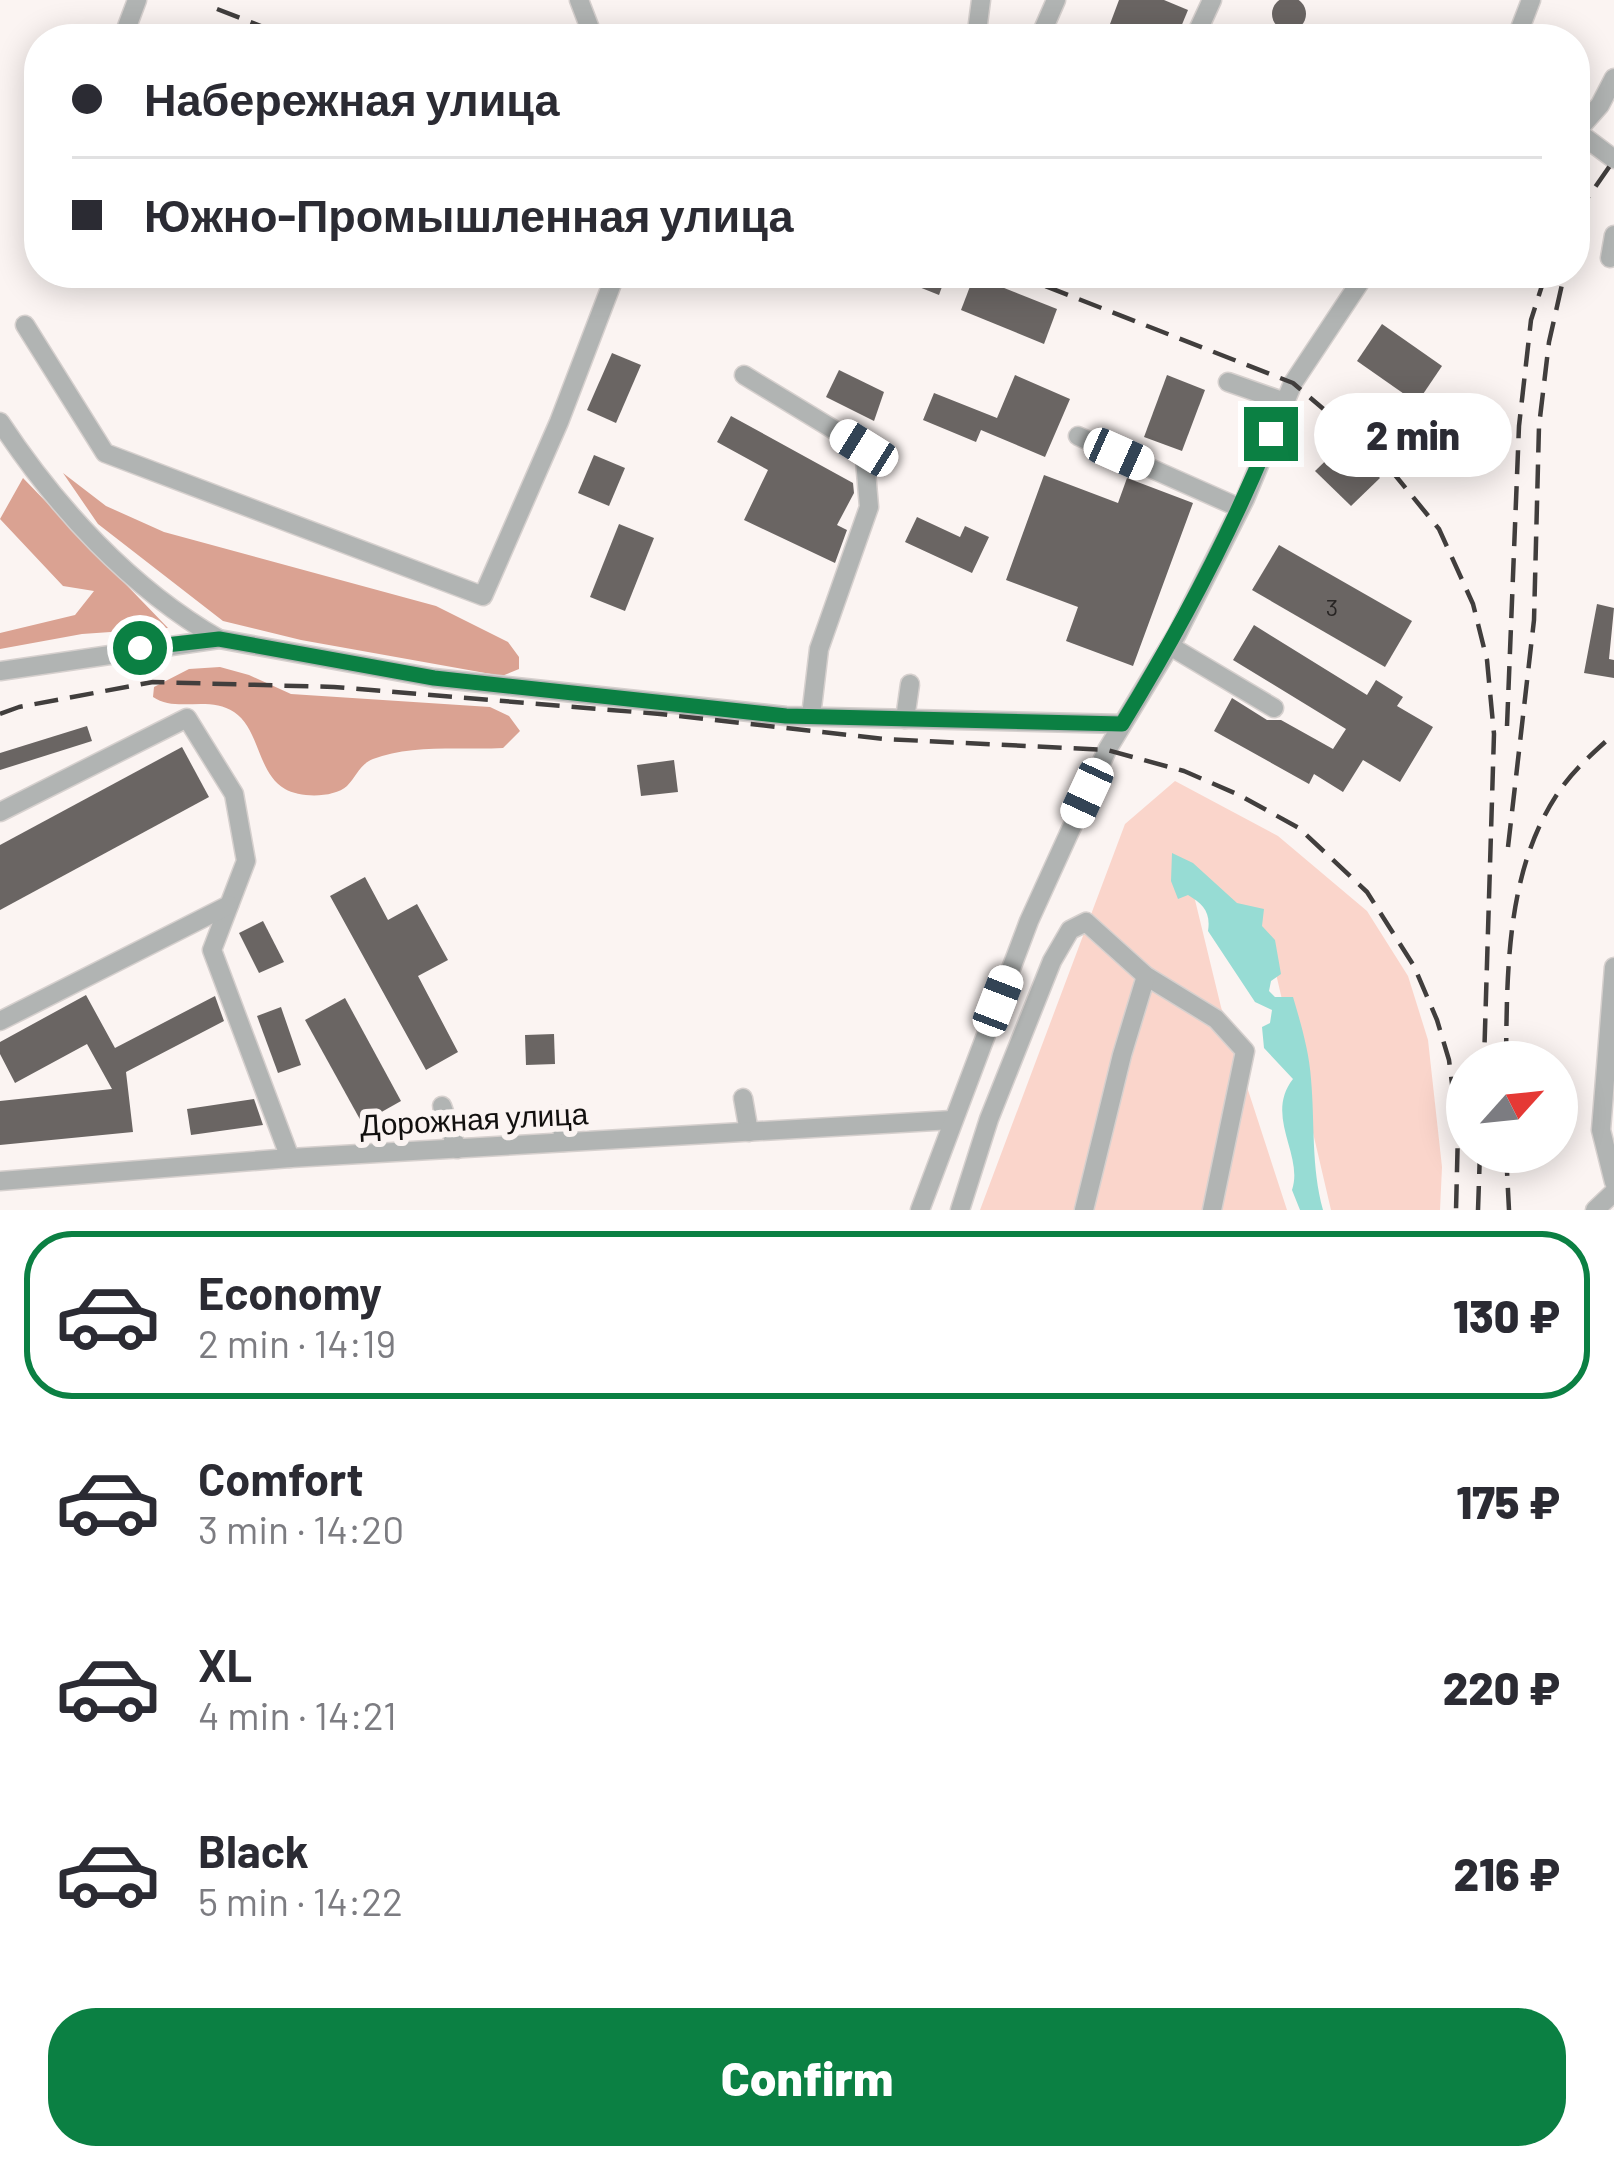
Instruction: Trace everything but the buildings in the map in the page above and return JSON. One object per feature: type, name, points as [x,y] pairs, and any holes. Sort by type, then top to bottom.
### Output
[{"type":"street","points":[[1590,115],[1614,78]]},
{"type":"street","points":[[1610,258],[1614,236]]},
{"type":"street","points":[[25,326],[105,453],[483,596],[559,422],[610,288]]},
{"type":"street","points":[[920,1210],[1029,921],[1122,724],[1170,646],[1240,508],[1293,383],[1356,288]]},
{"type":"street","points":[[744,374],[864,448],[869,507],[819,649],[811,716]]},
{"type":"street","points":[[1228,382],[1285,401]]},
{"type":"street","points":[[0,422],[60,502],[118,562],[184,619],[219,639]]},
{"type":"street","points":[[1078,436],[1240,508]]},
{"type":"street","points":[[0,671],[219,639],[434,678],[811,716],[1122,724]]},
{"type":"street","points":[[1170,646],[1274,708]]},
{"type":"street","points":[[905,718],[910,684]]},
{"type":"street","points":[[0,812],[187,718],[234,794],[246,861],[212,950],[290,1158]]},
{"type":"street","points":[[0,1021],[229,905]]},
{"type":"street","points":[[961,1210],[1008,1069],[1062,939],[1078,923],[1086,922],[1146,976],[1216,1019],[1245,1051],[1212,1210]]},
{"type":"street","points":[[1614,967],[1601,1130],[1614,1181]]},
{"type":"street","points":[[1084,1210],[1146,976]]},
{"type":"street","points":[[743,1098],[749,1132]]},
{"type":"street","points":[[442,1106],[457,1149]]},
{"type":"street","points":[[562,1115],[563,1142]]},
{"type":"street","name":"Дорожная улица","points":[[0,1181],[290,1158],[952,1120]]},
{"type":"street","points":[[1595,1210],[1614,1192]]},
{"type":"shaded area","points":[[63,473],[106,506],[164,532],[436,606],[508,642],[519,657],[519,669],[502,676],[223,621],[98,524]]},
{"type":"shaded area","points":[[23,478],[168,628],[82,634],[0,649],[0,633],[75,615],[94,591],[63,586],[0,519]]},
{"type":"shaded area","points":[[220,667],[291,694],[490,707],[509,716],[520,731],[503,748],[388,754],[365,764],[341,790],[299,794],[276,782],[249,729],[234,712],[153,697],[154,687],[189,669]]},
{"type":"shaded area","points":[[1175,781],[1278,836],[1367,911],[1408,976],[1428,1040],[1442,1167],[1440,1210],[1331,1210],[1267,935],[1187,867],[1221,1007],[1287,1210],[980,1210],[1125,824]]},
{"type":"water","points":[[1172,853],[1193,863],[1237,903],[1264,909],[1262,926],[1275,940],[1281,974],[1271,981],[1269,991],[1275,997],[1293,997],[1307,1048],[1323,1210],[1300,1210],[1292,1190],[1293,1163],[1282,1107],[1293,1079],[1264,1048],[1262,1027],[1270,1023],[1272,1010],[1255,1002],[1208,931],[1202,905],[1188,895],[1178,899],[1171,881]]},
{"type":"railway","points":[[217,9],[256,24]]},
{"type":"railway","points":[[1590,194],[1614,160]]},
{"type":"railway","points":[[1050,288],[1293,383],[1382,459],[1439,529],[1473,604],[1487,660],[1494,734],[1485,1041]]},
{"type":"railway","points":[[1507,726],[1519,426],[1531,320],[1541,288]]},
{"type":"railway","points":[[1508,847],[1534,620],[1539,426],[1561,288]]},
{"type":"railway","points":[[0,714],[153,682],[334,687],[660,714],[885,739],[1107,750],[1184,771],[1299,828],[1367,892],[1414,966],[1449,1060],[1458,1131],[1456,1210]]},
{"type":"railway","points":[[1506,1041],[1513,924],[1527,858],[1562,787],[1614,734]]},
{"type":"railway","points":[[1478,1210],[1479,1173]]},
{"type":"railway","points":[[1507,1173],[1509,1210]]},
{"type":"route","points":[[140,648],[219,639],[434,678],[786,716],[1122,724],[1177,634],[1271,434]]}]
